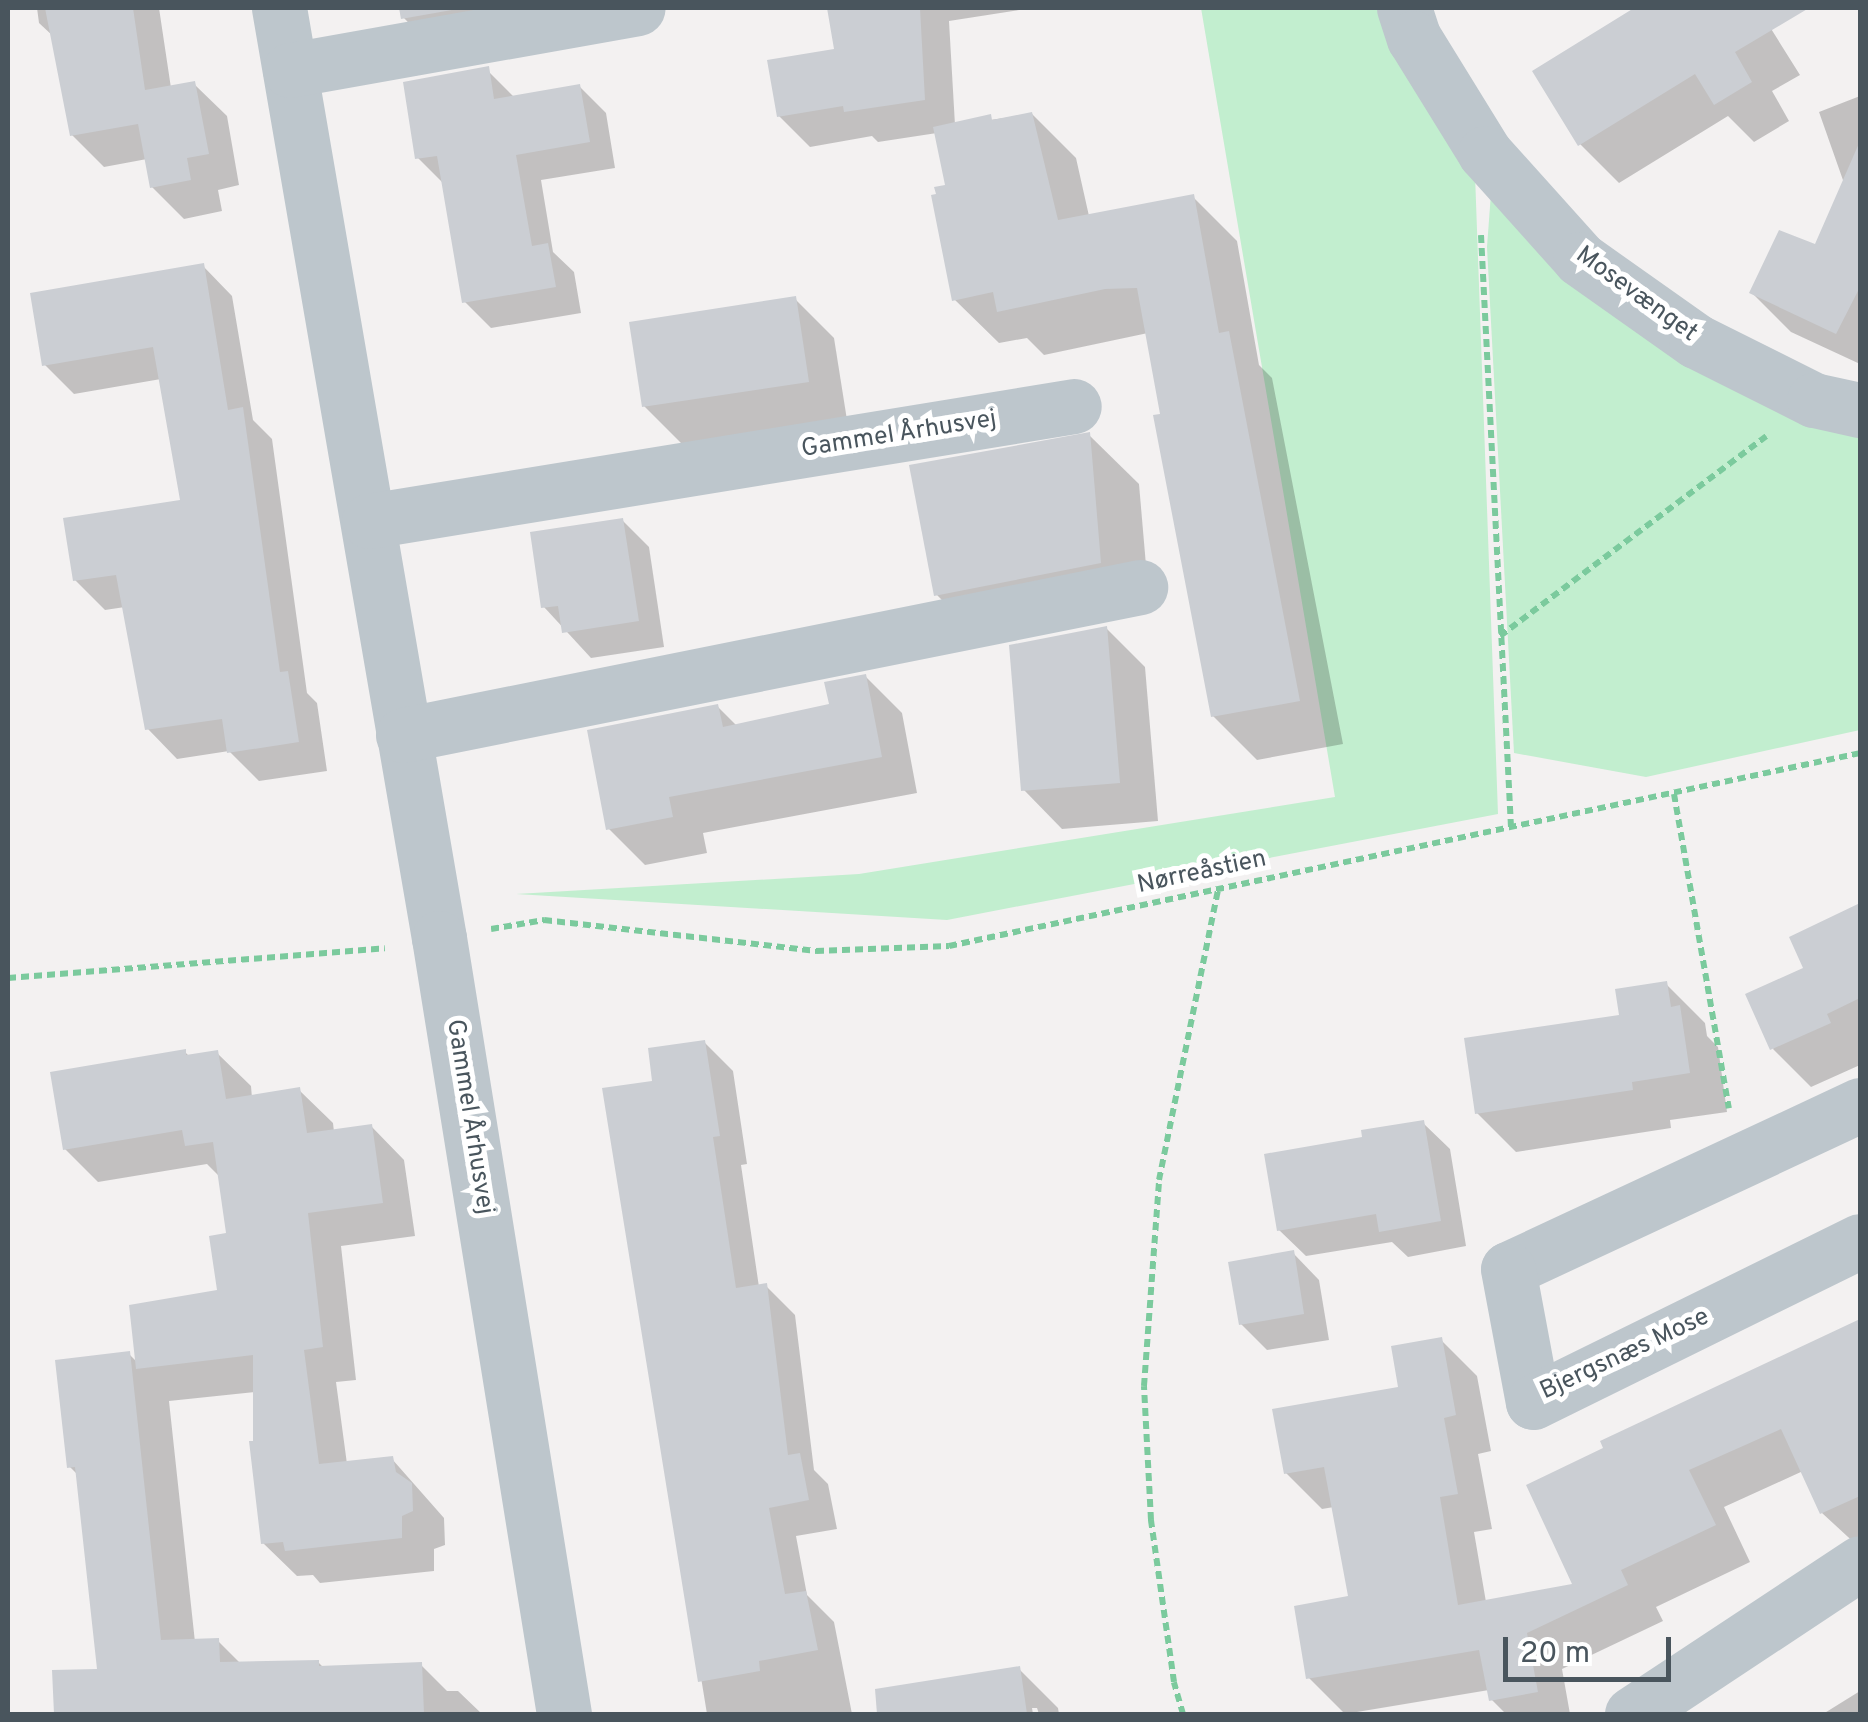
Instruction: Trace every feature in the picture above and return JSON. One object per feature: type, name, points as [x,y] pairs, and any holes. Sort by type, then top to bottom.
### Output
[{"type":"street","name":"Gammel Århusvej","points":[[279,8],[512,1376],[564,1714]]},
{"type":"street","points":[[290,70],[638,8]]},
{"type":"street","name":"Mosevænget","points":[[1404,8],[1414,38],[1486,154],[1580,259],[1696,341],[1837,406]]},
{"type":"street","name":"Gammel Århusvej","points":[[369,521],[1074,406]]},
{"type":"street","points":[[404,735],[1140,587]]},
{"type":"street","name":"Bjergsnæs Mose","points":[[1860,1105],[1508,1269],[1534,1402],[1860,1241]]},
{"type":"street","points":[[1632,1714],[1860,1563]]},
{"type":"path","points":[[1486,154],[1480,241],[1511,828]]},
{"type":"path","points":[[1499,636],[1837,406]]},
{"type":"path","name":"Nørreåstien","points":[[544,920],[816,951],[949,946],[1860,753]]},
{"type":"path","points":[[1674,794],[1739,1162]]},
{"type":"path","points":[[1183,1714],[1151,1520],[1144,1386],[1158,1180],[1218,890]]},
{"type":"path","points":[[8,978],[352,954]]},
{"type":"green space","points":[[1201,8],[1378,8],[1475,174],[1498,814],[947,920],[516,894],[859,874],[1335,797]]},
{"type":"green space","points":[[1491,193],[1860,434],[1860,730],[1646,777],[1514,753],[1487,247]]},
{"type":"building","points":[[45,8],[133,8],[145,90],[195,81],[209,154],[187,158],[191,180],[150,188],[138,124],[70,136]]},
{"type":"building","points":[[399,8],[463,8],[401,19]]},
{"type":"building","points":[[827,8],[920,8],[925,100],[844,112],[843,106],[777,117],[767,60],[834,49]]},
{"type":"building","points":[[1634,8],[1809,8],[1735,52],[1752,82],[1714,105],[1695,74],[1578,146],[1532,71]]},
{"type":"building","points":[[489,66],[494,99],[580,84],[590,142],[516,155],[532,246],[548,243],[556,287],[462,303],[437,156],[415,159],[403,82]]},
{"type":"building","points":[[1032,112],[1058,220],[1194,194],[1219,333],[1229,331],[1300,701],[1211,717],[1153,415],[1160,414],[1137,288],[1105,289],[997,312],[993,292],[952,301],[931,195],[936,194],[934,187],[945,185],[933,127],[991,114],[992,120]]},
{"type":"building","points":[[1860,141],[1860,287],[1836,334],[1749,293],[1779,230],[1815,244]]},
{"type":"building","points":[[204,263],[228,410],[243,407],[280,672],[288,671],[299,742],[227,753],[222,719],[145,730],[116,575],[73,581],[63,518],[180,500],[153,347],[42,366],[30,293]]},
{"type":"building","points":[[796,296],[809,382],[642,407],[629,322]]},
{"type":"building","points":[[1090,432],[1101,563],[934,596],[909,465]]},
{"type":"building","points":[[623,518],[639,621],[562,633],[558,606],[541,608],[530,532]]},
{"type":"building","points":[[1107,626],[1120,783],[1021,791],[1009,645]]},
{"type":"building","points":[[866,674],[882,757],[669,797],[673,817],[606,830],[587,730],[718,704],[723,727],[829,704],[824,682]]},
{"type":"building","points":[[1860,903],[1860,998],[1827,1014],[1831,1023],[1770,1050],[1745,994],[1803,968],[1789,937]]},
{"type":"building","points":[[1667,981],[1671,1007],[1680,1005],[1690,1073],[1632,1082],[1633,1090],[1475,1114],[1464,1038],[1619,1015],[1615,989]]},
{"type":"building","points":[[705,1040],[720,1136],[713,1137],[736,1288],[767,1283],[788,1455],[800,1453],[809,1500],[769,1508],[785,1594],[806,1591],[818,1650],[759,1661],[760,1671],[698,1682],[602,1088],[652,1081],[648,1048]]},
{"type":"building","points":[[186,1049],[186,1055],[218,1050],[226,1099],[300,1087],[307,1133],[372,1124],[383,1203],[308,1213],[323,1347],[304,1350],[319,1464],[393,1456],[396,1472],[412,1483],[413,1511],[402,1516],[402,1538],[285,1551],[283,1542],[261,1544],[249,1441],[253,1441],[253,1355],[136,1369],[129,1305],[217,1290],[209,1236],[226,1233],[213,1142],[185,1146],[182,1130],[63,1150],[50,1072]]},
{"type":"building","points":[[1424,1120],[1441,1221],[1379,1232],[1376,1214],[1277,1231],[1264,1154],[1362,1137],[1361,1130]]},
{"type":"building","points":[[1294,1250],[1304,1314],[1239,1325],[1228,1262]]},
{"type":"building","points":[[1860,1319],[1860,1496],[1820,1514],[1781,1429],[1689,1470],[1716,1525],[1621,1570],[1628,1585],[1527,1633],[1538,1692],[1489,1701],[1479,1650],[1306,1679],[1294,1606],[1348,1596],[1324,1467],[1284,1474],[1272,1409],[1398,1387],[1391,1346],[1442,1337],[1456,1415],[1444,1418],[1458,1494],[1440,1497],[1458,1605],[1572,1584],[1526,1485],[1603,1448],[1600,1441]]},
{"type":"building","points":[[130,1351],[161,1640],[219,1638],[220,1662],[319,1660],[319,1666],[422,1662],[424,1714],[54,1714],[52,1670],[97,1669],[75,1467],[67,1468],[55,1360]]},
{"type":"building","points":[[1020,1666],[1027,1714],[877,1714],[875,1689]]}]
